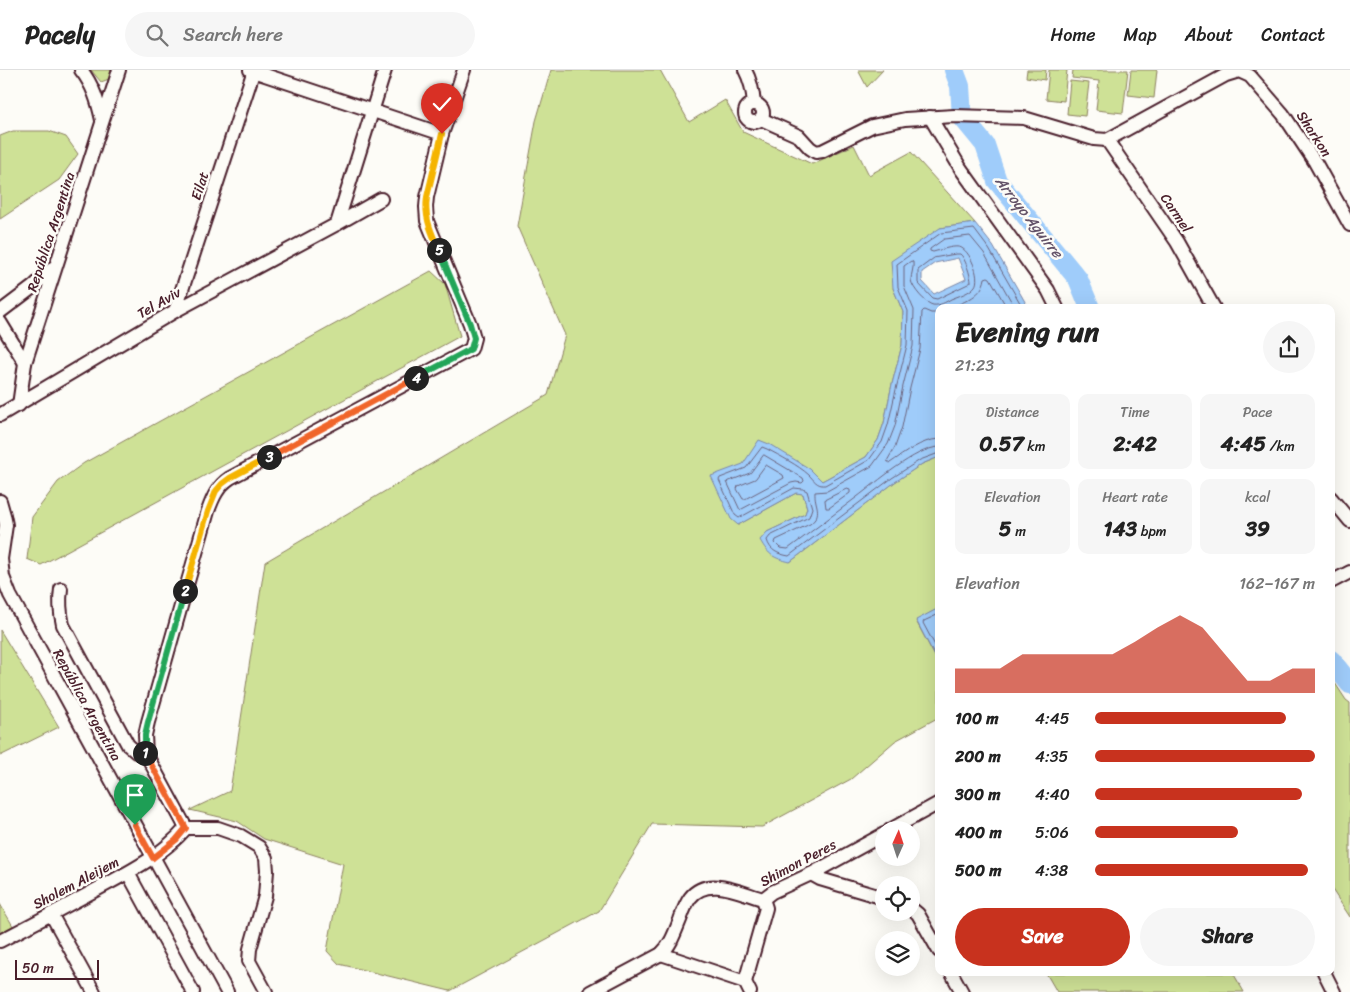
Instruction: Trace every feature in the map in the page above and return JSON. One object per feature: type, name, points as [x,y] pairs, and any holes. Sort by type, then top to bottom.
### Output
[{"type":"street","points":[[81,70],[92,87],[102,122]]},
{"type":"street","name":"República Argentina","points":[[19,404],[25,363],[119,70]]},
{"type":"street","points":[[253,70],[442,134]]},
{"type":"street","name":"Eilat","points":[[175,311],[253,70]]},
{"type":"street","points":[[337,224],[385,70]]},
{"type":"street","points":[[266,992],[249,961],[250,949],[264,896],[267,871],[266,858],[259,847],[240,836],[218,828],[186,828],[146,754],[145,735],[208,511],[216,491],[230,478],[471,349],[474,338],[470,324],[427,221],[426,207],[442,134],[464,70]]},
{"type":"street","points":[[745,70],[753,91],[754,104],[760,106],[763,110],[761,119],[799,136],[816,152],[822,151],[872,126],[905,119],[954,116],[1024,118],[1094,139],[1107,140]]},
{"type":"street","name":"Sharkon","points":[[1107,140],[1226,75],[1239,71],[1250,76],[1283,114],[1315,162],[1350,225]]},
{"type":"street","points":[[930,117],[961,169],[1048,290],[1055,304]]},
{"type":"street","name":"Carmel","points":[[1107,140],[1177,242],[1212,304]]},
{"type":"street","name":"Tel Aviv","points":[[4,413],[175,311],[337,224],[381,198]]},
{"type":"street","points":[[0,312],[33,287],[56,265]]},
{"type":"street","points":[[0,322],[25,363]]},
{"type":"street","points":[[0,423],[4,413]]},
{"type":"street","name":"República Argentina","points":[[0,501],[6,525],[1,559],[3,576],[10,595],[227,992]]},
{"type":"street","points":[[1335,503],[1350,521]]},
{"type":"street","points":[[1335,580],[1350,572]]},
{"type":"street","points":[[61,589],[60,602],[63,625],[128,746],[136,752],[146,754]]},
{"type":"street","points":[[906,821],[935,805]]},
{"type":"street","name":"Sholem Aleijem","points":[[0,941],[153,858],[176,840],[186,828]]},
{"type":"street","name":"Shimon Peres","points":[[590,992],[661,954],[674,934],[686,904],[696,892],[712,886],[763,899],[772,892],[811,874],[875,839]]},
{"type":"street","points":[[128,873],[194,992]]},
{"type":"street","points":[[811,874],[820,879],[875,895]]},
{"type":"street","points":[[661,954],[748,987],[766,908],[763,899]]},
{"type":"street","points":[[51,914],[94,992]]},
{"type":"street","points":[[920,917],[935,943]]},
{"type":"street","points":[[953,976],[962,992]]},
{"type":"street","points":[[1326,976],[1334,992]]},
{"type":"green space","points":[[91,70],[112,70],[109,79],[101,82]]},
{"type":"green space","points":[[551,70],[660,70],[689,122],[725,100],[743,132],[812,164],[854,145],[869,175],[911,152],[975,223],[940,228],[893,288],[903,312],[902,345],[884,423],[878,440],[866,457],[822,481],[810,469],[738,525],[796,493],[803,494],[807,508],[805,514],[767,532],[790,562],[895,482],[922,464],[935,459],[935,610],[916,621],[935,657],[935,719],[895,741],[851,779],[762,827],[652,824],[599,911],[450,991],[339,964],[327,951],[343,864],[264,839],[237,821],[190,810],[230,791],[265,562],[548,395],[565,335],[517,226],[536,121]]},
{"type":"green space","points":[[858,70],[883,70],[867,87]]},
{"type":"green space","points":[[1027,70],[1046,70],[1045,80],[1026,77]]},
{"type":"green space","points":[[1049,70],[1067,70],[1064,101],[1046,99]]},
{"type":"green space","points":[[1073,70],[1128,70],[1123,113],[1096,110],[1099,81],[1072,78]]},
{"type":"green space","points":[[1131,70],[1157,70],[1154,98],[1128,95]]},
{"type":"green space","points":[[1070,81],[1089,83],[1085,116],[1067,114]]},
{"type":"green space","points":[[13,131],[49,131],[66,137],[78,154],[59,180],[0,219],[0,136]]},
{"type":"green space","points":[[431,271],[445,284],[460,336],[41,565],[27,559],[32,517],[58,482],[84,463]]},
{"type":"green space","points":[[0,630],[59,727],[0,756]]},
{"type":"green space","points":[[1335,683],[1350,703],[1350,917],[1335,894]]},
{"type":"green space","points":[[0,904],[13,926],[0,933]]},
{"type":"green space","points":[[1048,976],[1235,976],[1244,992],[1057,992]]},
{"type":"water","points":[[975,223],[993,246],[1026,304],[935,304],[935,459],[922,464],[895,482],[790,562],[776,558],[766,550],[760,540],[767,532],[805,514],[807,508],[803,494],[796,493],[738,525],[731,519],[711,476],[743,464],[759,440],[810,469],[822,481],[866,457],[878,440],[884,423],[902,345],[903,312],[893,288],[891,261],[940,228]],"holes":[[[958,258],[966,279],[934,294],[922,281],[922,272],[935,263]]]},
{"type":"water","points":[[935,610],[935,656],[916,620]]},
{"type":"waterway","name":"Arroyo Aguirre","points":[[954,70],[960,86],[962,117],[985,145],[997,181],[1078,279],[1088,304]]},
{"type":"waterway","name":"Arroyo Aguirre","points":[[1335,665],[1350,684]]},
{"type":"route","points":[[135,825],[153,858],[176,840],[186,828],[146,754],[145,735],[208,511],[216,491],[230,478],[471,349],[474,338],[470,324],[427,221],[427,197],[442,134]]}]
